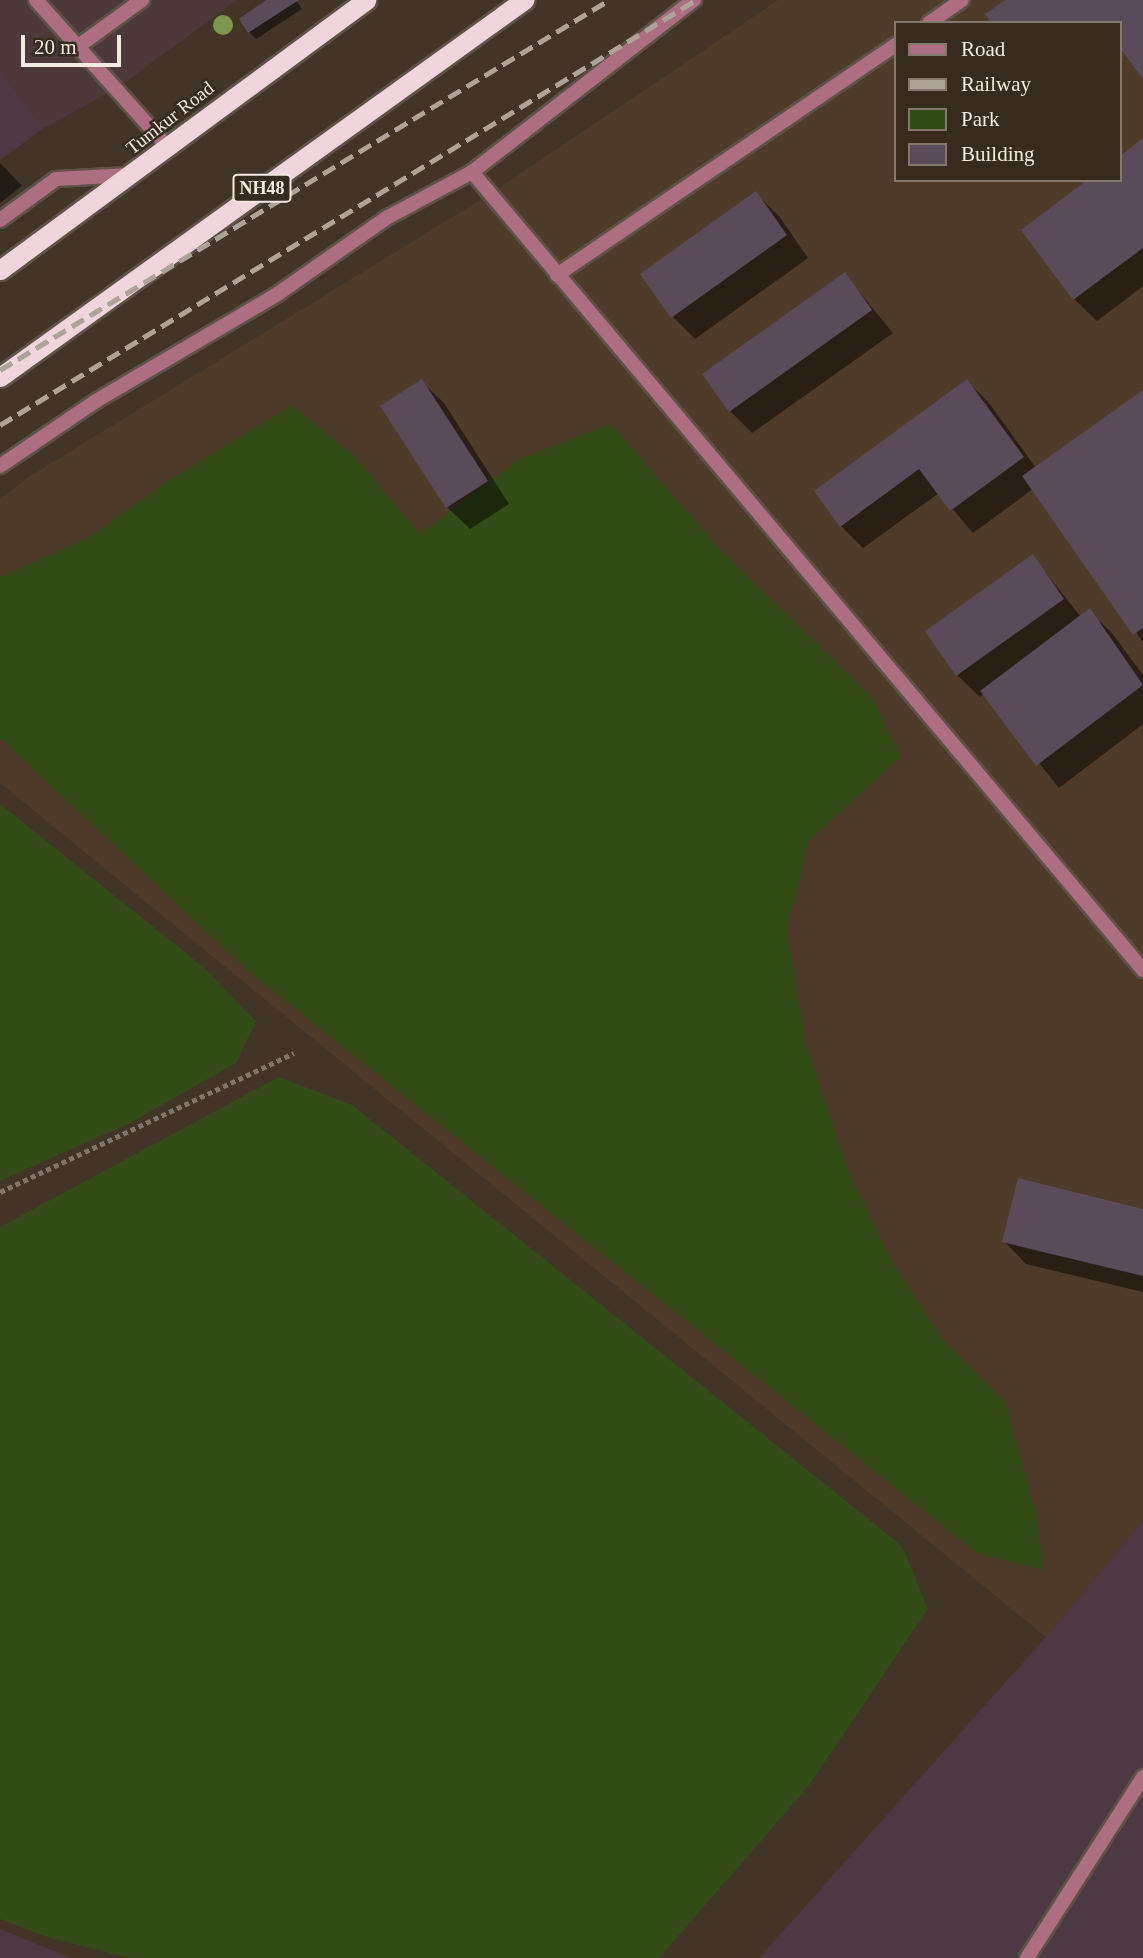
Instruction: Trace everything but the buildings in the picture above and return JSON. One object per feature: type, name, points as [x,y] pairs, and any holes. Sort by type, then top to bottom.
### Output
[{"type":"highway","name":"Tumkur Road","points":[[0,270],[133,175],[168,146],[366,0]]},
{"type":"highway","name":"NH48","points":[[0,377],[524,0]]},
{"type":"street","points":[[37,0],[168,146]]},
{"type":"street","points":[[80,45],[142,0]]},
{"type":"street","points":[[0,466],[96,401],[276,295],[388,217],[472,172],[694,0]]},
{"type":"street","points":[[932,21],[962,0]]},
{"type":"street","points":[[557,275],[894,46]]},
{"type":"street","points":[[472,172],[1143,970]]},
{"type":"street","points":[[0,220],[55,179],[133,175]]},
{"type":"street","points":[[1027,1958],[1142,1782]]},
{"type":"path","points":[[0,1192],[294,1053]]},
{"type":"shaded area","points":[[0,0],[237,0],[117,88],[44,128],[0,70]]},
{"type":"shaded area","points":[[778,0],[1143,0],[1143,1520],[1046,1637],[0,783],[0,499],[30,476],[490,194]]},
{"type":"shaded area","points":[[0,70],[44,128],[0,160]]},
{"type":"shaded area","points":[[1143,1520],[1143,1958],[759,1958],[1046,1637]]},
{"type":"shaded area","points":[[0,1929],[71,1958],[0,1958]]},
{"type":"green space","points":[[292,405],[354,456],[420,534],[519,459],[611,424],[716,545],[873,699],[900,757],[809,841],[787,928],[805,1042],[848,1171],[891,1260],[941,1337],[1005,1401],[1036,1514],[1043,1570],[978,1554],[248,971],[0,738],[0,577],[88,538],[166,482]]},
{"type":"green space","points":[[0,804],[202,966],[256,1021],[236,1063],[130,1123],[0,1181]]},
{"type":"green space","points":[[279,1077],[352,1105],[902,1546],[928,1609],[807,1788],[659,1958],[130,1958],[50,1938],[0,1919],[0,1227]]},
{"type":"railway","points":[[0,370],[609,0]]},
{"type":"railway","points":[[0,425],[696,0]]}]
